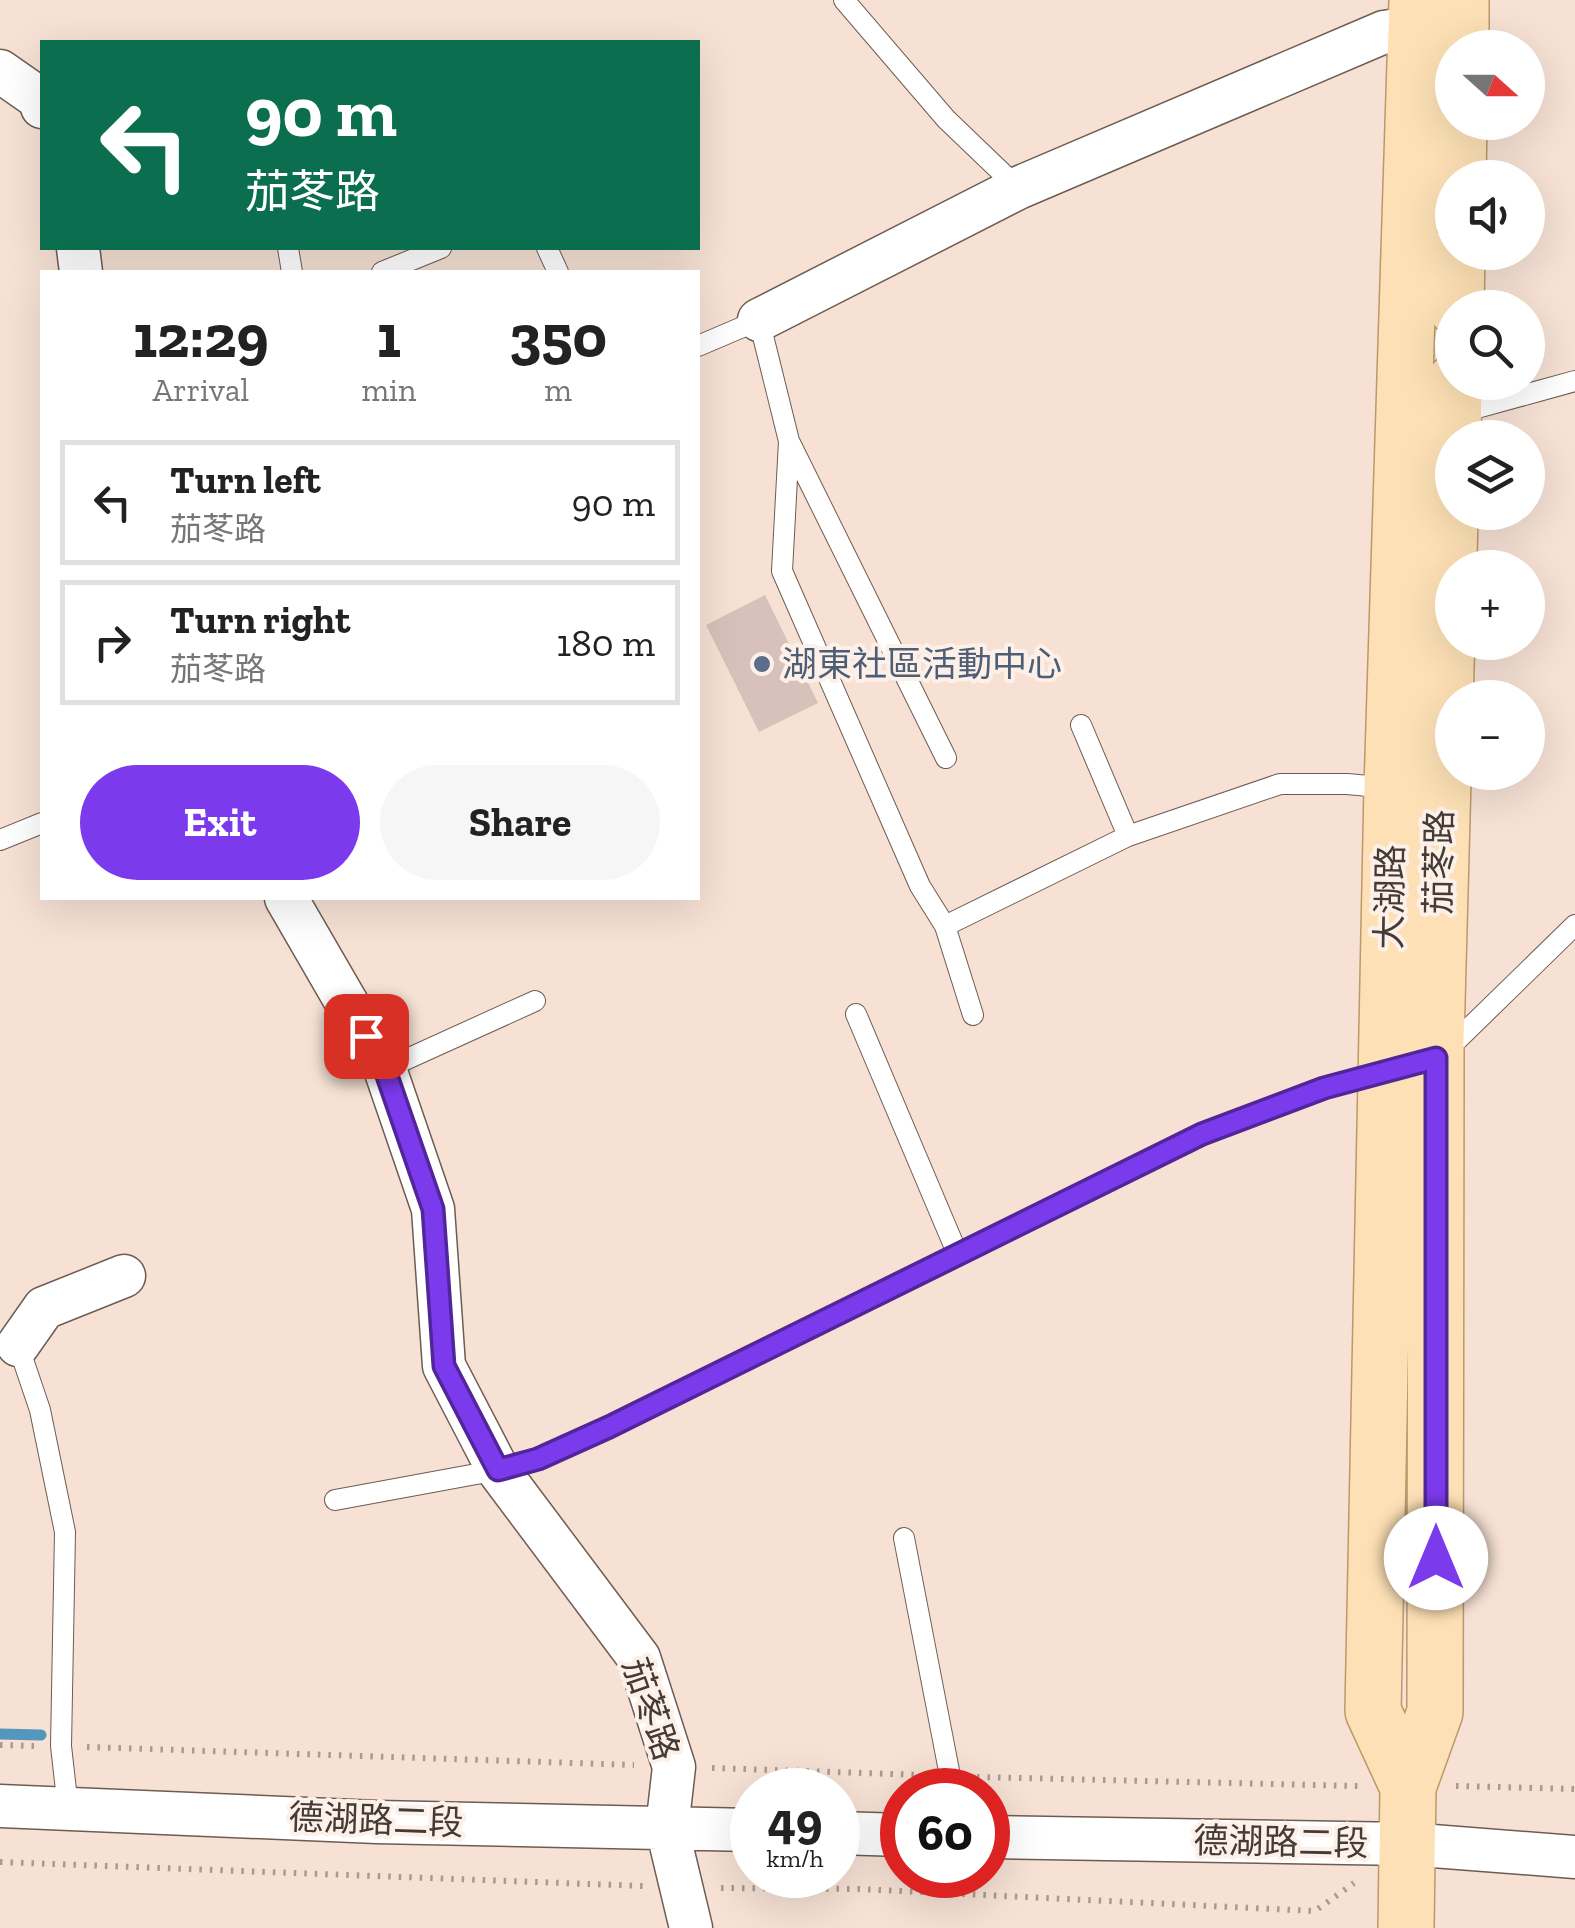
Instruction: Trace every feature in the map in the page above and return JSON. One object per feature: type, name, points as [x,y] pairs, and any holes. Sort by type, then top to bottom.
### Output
[{"type":"main road","points":[[1416,790],[1443,19]]},
{"type":"main road","name":"茄苳路","points":[[1406,1928],[1408,1787],[1435,1712],[1416,1060],[1416,790],[1442,530]]},
{"type":"street","points":[[759,320],[1018,188],[1384,32],[1443,19]]},
{"type":"street","points":[[0,71],[40,100]]},
{"type":"street","name":"茄苳路","points":[[294,900],[385,1070],[433,1209],[444,1366],[498,1470],[639,1658],[674,1766],[668,1828],[692,1928]]},
{"type":"street","points":[[9,1346],[44,1308],[124,1276]]},
{"type":"street","name":"德湖路二段","points":[[0,1806],[376,1822],[730,1829]]},
{"type":"street","name":"德湖路二段","points":[[1010,1838],[1407,1844],[1575,1857]]},
{"type":"street","points":[[1390,1928],[1407,1844]]},
{"type":"street","points":[[1407,1844],[1422,1928]]},
{"type":"lane","points":[[844,0],[946,119],[1018,188]]},
{"type":"lane","points":[[387,270],[436,250]]},
{"type":"lane","points":[[700,345],[759,320],[789,441],[946,758]]},
{"type":"lane","name":"茄苳路","points":[[1453,420],[1575,381]]},
{"type":"lane","points":[[789,441],[782,571],[920,886],[945,926],[974,1015]]},
{"type":"lane","points":[[1081,724],[1128,836]]},
{"type":"lane","points":[[945,926],[1128,836],[1280,784],[1416,790]]},
{"type":"lane","points":[[0,840],[40,824]]},
{"type":"lane","points":[[335,1500],[538,1459],[1202,1134],[1324,1088],[1416,1060],[1458,1039],[1575,925]]},
{"type":"lane","points":[[385,1070],[536,1001]]},
{"type":"lane","points":[[856,1014],[958,1255]]},
{"type":"lane","points":[[9,1346],[40,1410],[65,1532],[61,1746],[68,1808]]},
{"type":"lane","points":[[904,1538],[947,1768]]},
{"type":"path","points":[[0,1745],[674,1766],[880,1779]]},
{"type":"path","points":[[1010,1784],[1575,1789]]},
{"type":"building","name":"湖東社區活動中心","points":[[765,595],[818,703],[759,732],[706,625]]},
{"type":"waterway","points":[[0,1734],[41,1735]]},
{"type":"place","name":"湖東社區活動中心","points":[[762,664]]},
{"type":"route","points":[[366,1036],[385,1070],[433,1209],[444,1366],[498,1470],[538,1459],[609,1427],[1202,1134],[1324,1088],[1436,1058],[1436,1558]]}]
